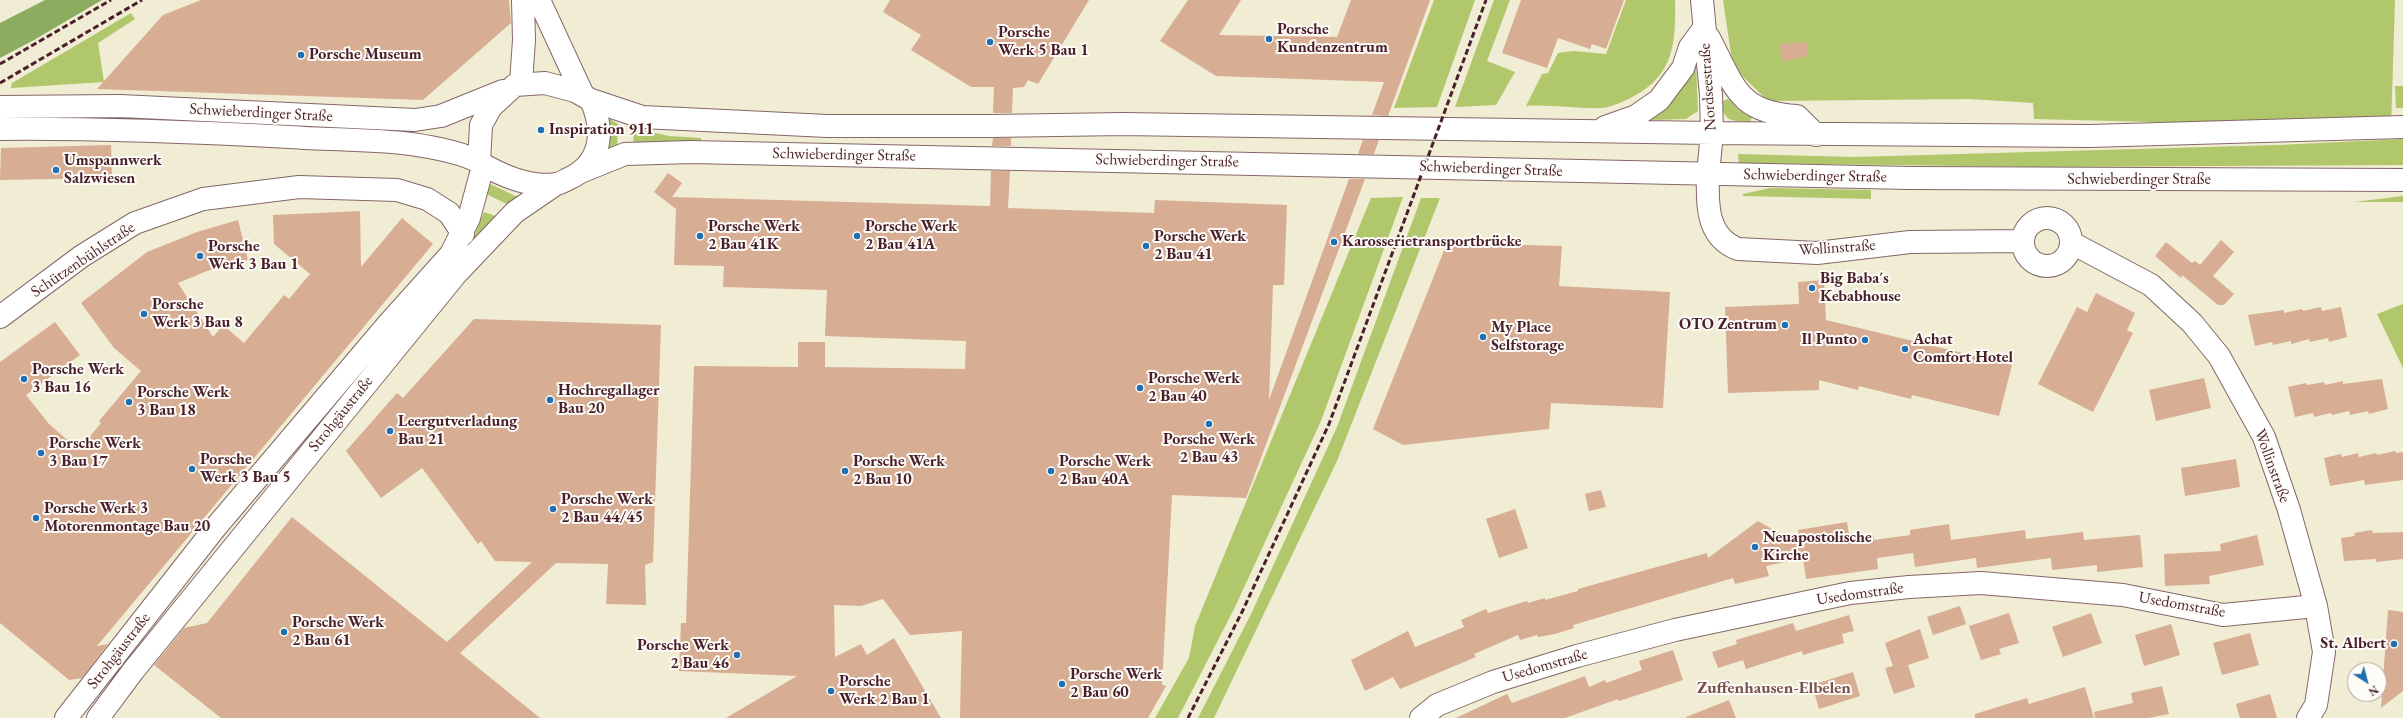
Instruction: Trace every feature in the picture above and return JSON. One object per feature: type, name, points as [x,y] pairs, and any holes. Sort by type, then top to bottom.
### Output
[{"type":"main road","points":[[523,0],[524,40],[518,84],[491,107],[481,125],[481,164],[524,181],[556,184],[583,171],[596,152],[599,140],[598,114],[587,98],[539,0]]},
{"type":"main road","name":"Nordseestraße","points":[[1702,0],[1711,95],[1712,134],[1708,174]]},
{"type":"main road","points":[[1594,132],[1636,116],[1660,100],[1683,68],[1690,47],[1704,28],[1733,84],[1746,100],[1757,109],[1774,115],[1797,116],[1816,135]]},
{"type":"main road","points":[[518,84],[558,85],[587,98]]},
{"type":"main road","name":"Schwieberdinger Straße","points":[[9,107],[120,106],[415,120],[441,116],[518,84]]},
{"type":"main road","name":"Schwieberdinger Straße","points":[[587,98],[642,117],[827,126],[1123,124],[1712,134],[2090,136],[2403,127]]},
{"type":"main road","name":"Schwieberdinger Straße","points":[[0,129],[166,130],[411,144],[456,154],[481,164]]},
{"type":"main road","name":"Schwieberdinger Straße","points":[[583,171],[625,154],[691,152],[1925,178],[2403,180]]},
{"type":"main road","name":"Strohgäustraße","points":[[66,718],[215,528],[389,323],[451,254],[463,234],[469,218],[481,164]]},
{"type":"main road","name":"Wollinstraße","points":[[1708,174],[1710,222],[1719,237],[1727,245],[1738,249],[1817,253],[1910,242],[2023,241]]},
{"type":"main road","name":"Strohgäustraße","points":[[98,718],[133,671],[456,274],[506,219],[556,184]]},
{"type":"main road","name":"Schützenbühlstraße","points":[[0,317],[82,256],[135,223],[203,199],[299,187],[397,190],[427,199],[449,213],[463,234]]},
{"type":"main road","points":[[2042,219],[2054,219],[2065,225],[2070,234],[2072,244],[2069,252],[2063,260],[2054,265],[2040,265],[2030,259],[2025,250],[2023,241],[2026,231],[2032,223],[2042,219]]},
{"type":"main road","name":"Wollinstraße","points":[[2072,244],[2151,285],[2192,323],[2219,356],[2264,437],[2289,510],[2316,606],[2324,652],[2316,705],[2308,718]]},
{"type":"main road","name":"Usedomstraße","points":[[1422,718],[1437,705],[1493,682],[1577,656],[1675,630],[1850,593],[1909,587],[1981,583],[2123,595],[2223,615],[2316,606]]},
{"type":"green space","points":[[45,0],[102,0],[0,58],[0,23]]},
{"type":"green space","points":[[1434,0],[1475,0],[1437,107],[1394,108]]},
{"type":"green space","points":[[1494,0],[1510,0],[1487,61],[1515,72],[1496,105],[1455,107]]},
{"type":"green space","points":[[1626,0],[1675,0],[1675,30],[1670,56],[1665,67],[1657,78],[1647,88],[1634,96],[1618,104],[1602,108],[1526,106],[1542,74],[1548,73],[1558,53],[1573,51],[1606,54]]},
{"type":"green space","points":[[1723,0],[2395,0],[2391,128],[2034,119],[2033,103],[1970,99],[1768,101],[1733,67]]},
{"type":"green space","points":[[131,13],[135,19],[98,43],[104,82],[11,88],[12,83]]},
{"type":"green space","points":[[1696,65],[1698,111],[1686,119],[1652,120],[1652,116],[1690,66]]},
{"type":"green space","points":[[2395,86],[2403,86],[2403,108],[2396,108]]},
{"type":"green space","points":[[1728,99],[1738,109],[1752,117],[1750,122],[1733,120],[1724,114],[1720,102]]},
{"type":"green space","points":[[608,118],[618,124],[617,151],[606,154]]},
{"type":"green space","points":[[634,128],[669,136],[701,138],[701,142],[633,146]]},
{"type":"green space","points":[[2403,139],[2403,165],[2038,167],[1739,163],[1738,154],[1854,157],[2278,145]]},
{"type":"green space","points":[[486,182],[522,199],[513,207],[486,194]]},
{"type":"green space","points":[[1770,188],[1871,190],[1871,199],[1743,196],[1743,194]]},
{"type":"green space","points":[[2403,196],[2403,202],[2354,202]]},
{"type":"green space","points":[[1403,197],[1321,421],[1235,607],[1178,718],[1155,718],[1189,658],[1195,626],[1371,198]]},
{"type":"green space","points":[[1421,198],[1440,198],[1337,461],[1214,718],[1198,718],[1251,614],[1337,427]]},
{"type":"green space","points":[[484,212],[501,218],[471,244]]},
{"type":"green space","points":[[2403,304],[2403,368],[2377,314]]},
{"type":"building","name":"Porsche Museum","points":[[201,0],[509,0],[511,23],[423,100],[97,89],[163,15]]},
{"type":"building","name":"Porsche Werk 5 Bau 1","points":[[890,0],[1089,0],[1038,84],[1028,80],[1024,87],[1013,88],[1012,113],[993,113],[994,87],[971,87],[911,50],[921,35],[883,12]]},
{"type":"building","name":"Porsche Kundenzentrum","points":[[1188,0],[1241,0],[1219,35],[1337,37],[1351,0],[1430,0],[1388,116],[1372,115],[1384,82],[1216,76],[1160,41]]},
{"type":"building","points":[[1521,0],[1624,0],[1606,49],[1592,44],[1590,49],[1558,38],[1547,68],[1502,53]]},
{"type":"building","points":[[1807,42],[1808,56],[1783,62],[1779,44]]},
{"type":"building","points":[[993,138],[1011,138],[1011,146],[992,146]]},
{"type":"building","points":[[1363,140],[1379,140],[1374,154],[1358,154]]},
{"type":"building","name":"Umspannwerk Salzwiesen","points":[[111,145],[112,178],[0,180],[1,148]]},
{"type":"building","points":[[991,171],[1010,171],[1008,208],[1154,213],[1155,200],[1287,205],[1284,285],[1273,285],[1269,400],[1349,179],[1365,179],[1246,498],[1172,495],[1162,685],[1166,686],[1148,718],[960,718],[962,631],[910,635],[883,599],[861,606],[834,605],[835,657],[861,644],[867,655],[894,638],[941,718],[726,718],[797,676],[679,671],[681,623],[686,623],[694,366],[798,367],[798,342],[825,342],[825,367],[965,369],[966,341],[825,336],[827,290],[723,287],[724,266],[674,265],[676,209],[654,192],[668,173],[682,183],[672,197],[990,206]]},
{"type":"building","points":[[360,211],[361,267],[402,218],[433,244],[97,646],[108,644],[82,678],[69,680],[0,623],[0,362],[55,322],[80,355],[26,395],[49,424],[79,450],[101,423],[99,421],[141,371],[114,348],[81,303],[147,252],[197,232],[238,220],[248,260],[207,271],[178,283],[213,337],[223,325],[244,343],[284,295],[289,299],[310,274],[274,244],[273,215]]},
{"type":"building","points":[[2221,240],[2234,252],[2213,276],[2234,294],[2224,305],[2218,305],[2182,275],[2181,278],[2155,256],[2166,242],[2192,263],[2195,261],[2200,265]]},
{"type":"building","name":"My Place Selfstorage","points":[[1447,243],[1562,246],[1559,286],[1670,292],[1663,408],[1551,403],[1549,429],[1403,445],[1373,429]]},
{"type":"building","points":[[1824,280],[1826,320],[2012,365],[1999,416],[1912,395],[1911,399],[1859,386],[1858,390],[1819,380],[1819,390],[1728,393],[1725,307],[1799,304],[1798,282]]},
{"type":"building","points":[[2096,293],[2135,313],[2127,330],[2133,333],[2093,412],[2038,384],[2077,307],[2087,312]]},
{"type":"building","points":[[2321,307],[2322,311],[2341,307],[2347,337],[2329,342],[2328,338],[2310,342],[2309,339],[2291,344],[2291,341],[2273,345],[2272,342],[2255,346],[2248,315],[2284,310],[2284,313],[2302,309],[2303,311]]},
{"type":"building","points":[[474,319],[661,325],[653,562],[645,565],[646,605],[606,604],[608,564],[556,563],[460,653],[540,718],[221,718],[154,665],[184,628],[207,623],[292,517],[447,642],[532,562],[495,561],[481,541],[478,544],[422,468],[381,498],[346,451],[397,393],[403,398]]},
{"type":"building","points":[[2204,378],[2211,408],[2156,421],[2149,390]]},
{"type":"building","points":[[2382,379],[2388,409],[2369,414],[2368,411],[2350,415],[2349,411],[2314,417],[2313,413],[2295,417],[2288,387],[2306,383],[2307,385],[2324,382],[2325,385],[2343,381],[2343,384]]},
{"type":"building","points":[[2395,451],[2396,453],[2403,452],[2403,480],[2365,485],[2364,480],[2330,486],[2324,458],[2341,454],[2342,457],[2358,453],[2359,457]]},
{"type":"building","points":[[2236,459],[2240,487],[2185,496],[2181,468]]},
{"type":"building","points":[[1601,490],[1606,507],[1589,511],[1585,494]]},
{"type":"building","points":[[1515,509],[1528,548],[1499,558],[1486,519]]},
{"type":"building","points":[[1758,521],[1801,546],[1798,530],[1847,522],[1850,540],[1874,536],[1874,540],[1910,535],[1910,530],[1949,524],[1951,540],[2025,530],[2026,539],[2083,532],[2084,540],[2140,535],[2143,567],[2097,572],[2097,565],[2052,570],[2051,558],[1977,568],[1976,558],[1915,567],[1913,553],[1877,558],[1878,569],[1806,579],[1803,558],[1766,566],[1769,576],[1735,584],[1733,578],[1573,625],[1574,628],[1555,634],[1538,637],[1537,635],[1520,640],[1518,635],[1474,654],[1476,657],[1400,689],[1393,677],[1365,691],[1351,660],[1408,631],[1415,647],[1464,627],[1461,620],[1486,609],[1488,613],[1527,601],[1528,603],[1545,598],[1545,600],[1578,591],[1578,589],[1707,553],[1708,558]]},
{"type":"building","points":[[2372,530],[2373,533],[2403,532],[2403,559],[2376,562],[2376,559],[2344,561],[2341,538],[2355,536],[2354,533]]},
{"type":"building","points":[[2257,535],[2264,565],[2209,576],[2210,584],[2165,586],[2164,554],[2221,551],[2220,544]]},
{"type":"building","points":[[1960,606],[1966,624],[1933,635],[1927,617]]},
{"type":"building","name":"St. Albert","points":[[2388,610],[2403,612],[2403,691],[2381,708],[2381,702],[2387,702],[2387,662],[2384,662]]},
{"type":"building","points":[[2009,613],[2019,643],[1999,649],[2001,654],[1981,660],[1969,626]]},
{"type":"building","points":[[2091,613],[2102,643],[2063,657],[2052,627]]},
{"type":"building","points":[[1849,615],[1854,631],[1842,634],[1844,643],[1803,655],[1802,651],[1746,669],[1743,660],[1718,668],[1712,652],[1737,644],[1736,640],[1793,623],[1796,631]]},
{"type":"building","points":[[2171,624],[2180,655],[2144,666],[2135,635]]},
{"type":"building","points":[[1920,629],[1929,658],[1908,665],[1915,687],[1894,694],[1885,668],[1893,666],[1885,643]]},
{"type":"building","points":[[2250,633],[2259,665],[2222,675],[2213,643]]},
{"type":"building","points":[[1673,650],[1683,680],[1619,701],[1618,699],[1565,718],[1456,718],[1507,694],[1512,703],[1585,676],[1589,687],[1605,680],[1606,683],[1642,670],[1639,661]]},
{"type":"building","points":[[1853,672],[1860,696],[1819,709],[1812,685]]},
{"type":"building","points":[[2162,686],[2169,714],[2149,718],[2095,718],[2094,712],[2133,703],[2131,693]]},
{"type":"building","points":[[2085,687],[2094,718],[1975,718],[1975,714],[2027,698],[2029,704]]},
{"type":"building","points":[[2270,694],[2277,718],[2240,718],[2236,704]]},
{"type":"building","points":[[1729,700],[1736,718],[1686,718],[1686,717]]},
{"type":"railway","points":[[0,64],[111,0]]},
{"type":"railway","points":[[0,83],[142,0]]},
{"type":"railway","points":[[1188,718],[1243,610],[1329,424],[1486,0]]},
{"type":"place","name":"Porsche Kundenzentrum","points":[[1269,39]]},
{"type":"place","name":"Porsche Werk 5 Bau 1","points":[[990,42]]},
{"type":"place","name":"Porsche Museum","points":[[301,55]]},
{"type":"place","name":"Inspiration 911","points":[[541,130]]},
{"type":"place","name":"Umspannwerk Salzwiesen","points":[[56,170]]},
{"type":"place","name":"Porsche Werk 2 Bau 41K","points":[[700,236]]},
{"type":"place","name":"Porsche Werk 2 Bau 41A","points":[[857,236]]},
{"type":"place","name":"Karosserietransportbrücke","points":[[1334,242]]},
{"type":"place","name":"Porsche Werk 2 Bau 41","points":[[1146,246]]},
{"type":"place","name":"Porsche Werk 3 Bau 1","points":[[200,256]]},
{"type":"place","name":"Big Baba´s Kebabhouse","points":[[1812,288]]},
{"type":"place","name":"Porsche Werk 3 Bau 8","points":[[144,314]]},
{"type":"place","name":"OTO Zentrum","points":[[1785,325]]},
{"type":"place","name":"My Place Selfstorage","points":[[1483,337]]},
{"type":"place","name":"Il Punto","points":[[1865,340]]},
{"type":"place","name":"Achat Comfort Hotel","points":[[1905,349]]},
{"type":"place","name":"Porsche Werk 3 Bau 16","points":[[24,379]]},
{"type":"place","name":"Porsche Werk 2 Bau 40","points":[[1140,388]]},
{"type":"place","name":"Hochregallager Bau 20","points":[[550,400]]},
{"type":"place","name":"Porsche Werk 3 Bau 18","points":[[129,402]]},
{"type":"place","name":"Porsche Werk 2 Bau 43","points":[[1209,424]]},
{"type":"place","name":"Leergutverladung Bau 21","points":[[390,431]]},
{"type":"place","name":"Porsche Werk 3 Bau 17","points":[[41,453]]},
{"type":"place","name":"Porsche Werk 3 Bau 5","points":[[192,469]]},
{"type":"place","name":"Porsche Werk 2 Bau 10","points":[[845,471]]},
{"type":"place","name":"Porsche Werk 2 Bau 40A","points":[[1051,471]]},
{"type":"place","name":"Porsche Werk 2 Bau 44/45","points":[[553,509]]},
{"type":"place","name":"Porsche Werk 3 Motorenmontage Bau 20","points":[[36,518]]},
{"type":"place","name":"Neuapostolische Kirche","points":[[1755,547]]},
{"type":"place","name":"Porsche Werk 2 Bau 61","points":[[284,632]]},
{"type":"place","name":"St. Albert","points":[[2394,644]]},
{"type":"place","name":"Porsche Werk 2 Bau 46","points":[[737,655]]},
{"type":"place","name":"Porsche Werk 2 Bau 60","points":[[1062,684]]},
{"type":"place","name":"Porsche Werk 2 Bau 1","points":[[831,691]]},
{"type":"district","name":"Zuffenhausen-Elbelen","points":[[1774,688]]}]
